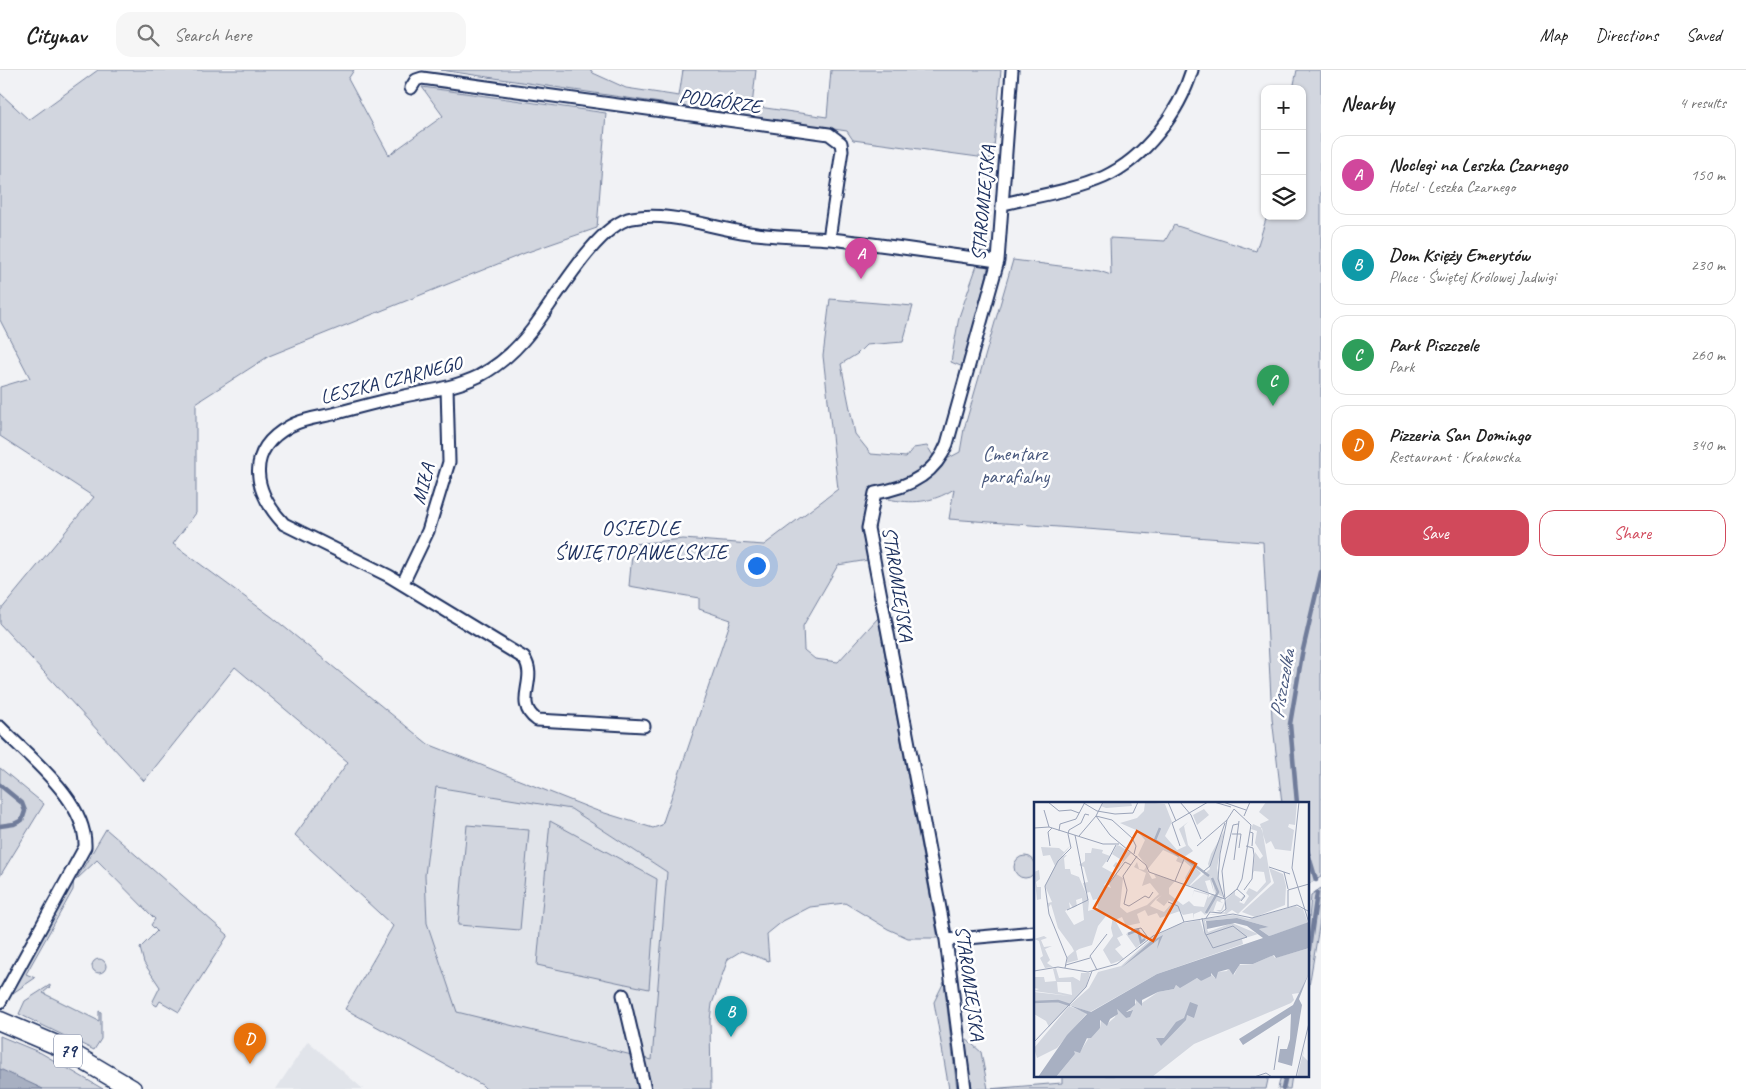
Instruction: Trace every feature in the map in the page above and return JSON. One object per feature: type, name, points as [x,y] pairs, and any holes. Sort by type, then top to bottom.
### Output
[{"type":"main road","name":"79","points":[[0,1021],[61,1047],[132,1089]]},
{"type":"street","name":"STAROMIEJSKA","points":[[965,1089],[946,940],[869,536],[875,493],[890,491],[917,480],[936,466],[943,455],[977,341],[998,261],[1012,70]]},
{"type":"street","points":[[1003,204],[1085,184],[1105,176],[1122,166],[1145,147],[1163,127],[1192,70]]},
{"type":"street","name":"PODGÓRZE","points":[[411,88],[416,80],[422,78],[830,134],[841,143],[842,150],[829,239]]},
{"type":"street","name":"LESZKA CZARNEGO","points":[[644,726],[537,720],[527,712],[525,706],[530,671],[524,658],[402,583],[284,524],[264,498],[259,485],[259,462],[272,438],[290,426],[447,387],[482,374],[515,349],[530,332],[596,242],[617,223],[628,218],[660,215],[738,232],[784,238],[829,239],[998,261]]},
{"type":"street","name":"MIŁA","points":[[402,583],[428,531],[449,462],[447,387]]},
{"type":"street","points":[[0,728],[70,801],[86,834],[85,847],[0,1002]]},
{"type":"street","points":[[946,940],[1034,932]]},
{"type":"street","points":[[624,995],[645,1089]]},
{"type":"shaded area","points":[[436,786],[571,809],[667,872],[652,1060],[457,1013],[427,923],[425,875]]},
{"type":"shaded area","points":[[308,1041],[363,1089],[276,1089]]},
{"type":"green space","points":[[98,70],[354,70],[348,79],[389,155],[443,116],[422,87],[606,113],[597,228],[525,253],[269,356],[196,403],[196,513],[173,544],[272,617],[428,744],[595,810],[653,828],[662,825],[731,620],[699,609],[699,598],[629,586],[633,544],[683,539],[764,545],[838,489],[823,356],[830,299],[913,306],[903,342],[866,345],[857,354],[841,364],[855,434],[871,454],[906,457],[913,448],[927,446],[934,457],[924,467],[868,506],[862,533],[868,560],[838,565],[803,626],[804,650],[815,659],[838,662],[878,618],[938,938],[908,938],[888,929],[845,903],[810,907],[783,921],[767,934],[769,961],[741,951],[728,959],[712,1004],[710,1020],[711,1089],[486,1089],[482,1085],[345,1009],[393,926],[295,835],[348,762],[235,667],[144,781],[0,624],[0,611],[94,497],[0,436],[0,387],[30,378],[0,320],[0,93],[29,120]],"holes":[[[436,787],[571,809],[667,872],[652,1060],[457,1012],[427,923],[425,875]]]},
{"type":"green space","points":[[441,70],[591,70],[593,73],[626,88],[679,96],[683,70],[756,70],[752,106],[827,117],[831,70],[1001,70],[993,159],[853,140],[847,131]]},
{"type":"green space","name":"Cmentarz parafialny","points":[[1297,70],[1321,70],[1321,877],[1308,884],[1308,802],[1282,802],[1272,718],[1263,542],[949,519],[954,489],[930,500],[905,502],[888,499],[945,460],[960,452],[964,429],[1013,260],[1099,271],[1111,275],[1110,238],[1165,241],[1174,225],[1256,251],[1266,220],[1306,220],[1306,85],[1294,85]]},
{"type":"green space","points":[[990,250],[987,274],[963,367],[951,362],[959,317],[981,254]]},
{"type":"green space","points":[[0,768],[44,804],[0,876]]},
{"type":"green space","points":[[550,821],[657,879],[649,989],[537,965]]},
{"type":"green space","points":[[467,825],[529,830],[520,930],[458,925]]},
{"type":"green space","points":[[106,829],[228,935],[179,1012],[160,1001],[157,1006],[152,1003],[160,987],[144,963],[140,948],[157,931],[151,925],[155,919],[97,860],[76,880]]},
{"type":"green space","points":[[1025,856],[1033,859],[1033,875],[1025,878],[1017,875],[1014,867],[1017,859]]},
{"type":"green space","points":[[74,876],[73,890],[26,974],[35,978],[10,995],[8,992]]},
{"type":"green space","points":[[1321,888],[1321,915],[1308,992],[1308,931],[1311,895]]},
{"type":"green space","points":[[96,959],[102,959],[106,966],[102,973],[96,973],[92,969],[92,963]]},
{"type":"green space","points":[[944,982],[957,1089],[949,1089],[934,1002]]},
{"type":"green space","points":[[50,985],[43,993],[99,1021],[99,1011],[101,1012],[101,1039],[94,1050],[19,1014],[25,1001]]},
{"type":"green space","points":[[0,1036],[41,1053],[103,1089],[0,1089]]},
{"type":"green space","points":[[965,1038],[981,1052],[988,1089],[972,1089]]},
{"type":"green space","points":[[1062,1076],[1269,1076],[1266,1089],[988,1089],[1062,1083]]},
{"type":"green space","points":[[1281,1076],[1292,1076],[1290,1089],[1278,1089]]},
{"type":"water","points":[[0,1069],[43,1089],[0,1089]]},
{"type":"waterway","name":"Piszczelka","points":[[1297,802],[1290,724],[1302,654],[1321,572]]},
{"type":"waterway","points":[[0,785],[22,803],[25,811],[22,820],[14,824],[0,826]]},
{"type":"waterway","name":"Piszczelka","points":[[1308,853],[1316,880]]},
{"type":"waterway","name":"Piszczelka","points":[[1308,956],[1317,893]]},
{"type":"waterway","name":"Piszczelka","points":[[1283,1089],[1286,1076]]},
{"type":"place","name":"Noclegi na Leszka Czarnego","points":[[861,279]]},
{"type":"place","name":"Park Piszczele","points":[[1273,406]]},
{"type":"place","name":"Dom Księży Emerytów","points":[[731,1037]]},
{"type":"place","name":"Pizzeria San Domingo","points":[[250,1064]]},
{"type":"district","name":"OSIEDLE ŚWIĘTOPAWELSKIE","points":[[641,540]]}]
